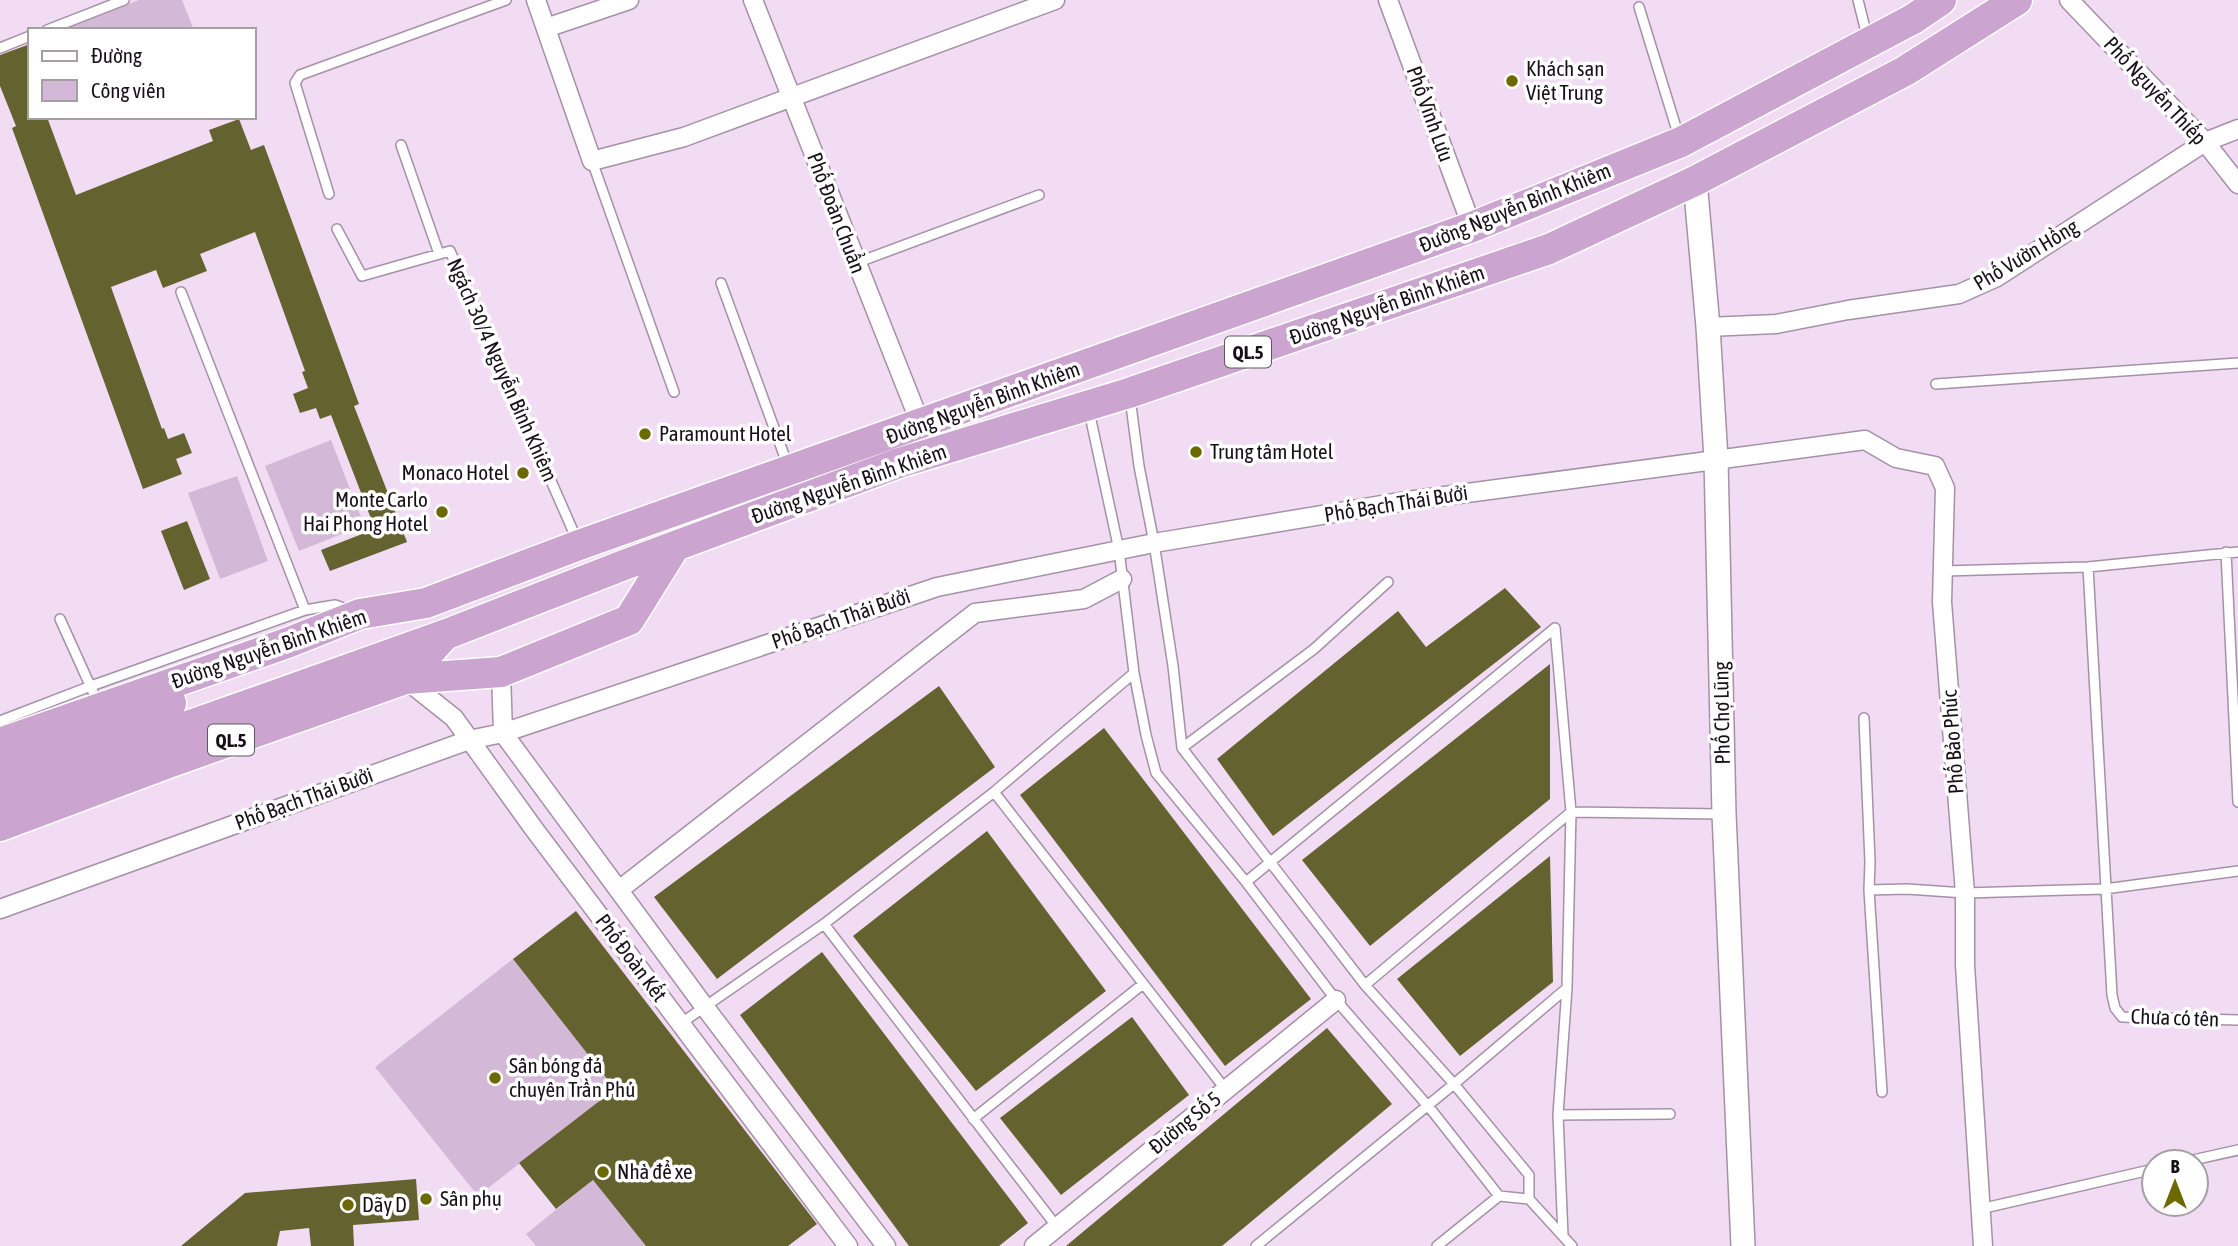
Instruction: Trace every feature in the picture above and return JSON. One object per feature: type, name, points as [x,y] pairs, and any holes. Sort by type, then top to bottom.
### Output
[{"type":"highway","name":"Đường Nguyễn Bỉnh Khiêm","points":[[0,743],[95,697],[287,643],[360,614],[426,603],[579,545],[1472,227],[1681,142],[1868,41],[1911,9],[1941,0]]},
{"type":"highway","name":"Đường Nguyễn Bình Khiêm","points":[[447,634],[899,463],[1129,393],[1549,249],[1695,181],[1905,71],[2017,0]]},
{"type":"highway","points":[[405,678],[501,672],[629,620],[675,546]]},
{"type":"highway","name":"QL.5","points":[[0,771],[176,702],[329,647],[426,603]]},
{"type":"highway","name":"QL.5","points":[[0,826],[405,678],[447,634]]},
{"type":"highway","name":"QL.5","points":[[0,801],[188,726],[447,634]]},
{"type":"street","points":[[536,0],[592,161],[684,137],[792,99],[1043,2]]},
{"type":"street","points":[[546,28],[629,0]]},
{"type":"street","name":"Phố Đoàn Chuẩn","points":[[753,0],[921,425]]},
{"type":"street","name":"Phố Vĩnh Lưu","points":[[1388,0],[1472,227]]},
{"type":"street","name":"Phố Nguyễn Thiếp","points":[[2069,0],[2205,142],[2238,184]]},
{"type":"street","name":"Phố Vườn Hồng","points":[[1708,327],[1776,324],[1848,310],[1959,294],[1997,277],[2205,142],[2238,129]]},
{"type":"street","name":"Phố Chợ Lũng","points":[[1695,181],[1716,459],[1724,814],[1743,1246]]},
{"type":"street","name":"Phố Bảo Phúc","points":[[1716,459],[1865,440],[1896,458],[1935,466],[1945,488],[1942,602],[1965,893],[1965,965],[1983,1246]]},
{"type":"street","name":"Phố Bạch Thái Bưởi","points":[[0,909],[469,740],[503,733],[937,587],[1154,543],[1400,502],[1716,459]]},
{"type":"street","points":[[619,890],[975,612],[1084,599],[1122,579]]},
{"type":"street","points":[[501,672],[503,733]]},
{"type":"street","name":"Phố Đoàn Kết","points":[[405,678],[454,718],[848,1246]]},
{"type":"street","name":"Phố Đoàn Kết","points":[[503,733],[704,1006],[886,1246]]},
{"type":"street","name":"Đường Số 5","points":[[1034,1246],[1336,1000]]},
{"type":"lane","points":[[52,28],[124,0]]},
{"type":"lane","points":[[329,194],[295,83],[300,75],[506,0]]},
{"type":"lane","points":[[1858,0],[1868,41]]},
{"type":"lane","points":[[1639,7],[1681,142]]},
{"type":"lane","points":[[0,48],[28,37]]},
{"type":"lane","points":[[401,145],[439,254]]},
{"type":"lane","points":[[592,161],[674,392]]},
{"type":"lane","points":[[856,263],[1039,195]]},
{"type":"lane","name":"Ngách 30/4 Nguyễn Bỉnh Khiêm","points":[[337,229],[362,276],[450,251],[579,545]]},
{"type":"lane","points":[[722,283],[790,471]]},
{"type":"lane","points":[[181,292],[305,610]]},
{"type":"lane","points":[[1936,384],[2238,363]]},
{"type":"lane","points":[[1129,393],[1173,666],[1182,748],[1365,985],[1454,1084],[1529,1175],[1529,1199]]},
{"type":"lane","points":[[1088,406],[1119,550],[1134,673],[1146,735],[1157,773],[1246,882],[1336,1000],[1427,1105],[1499,1196]]},
{"type":"lane","points":[[2226,552],[2238,802]]},
{"type":"lane","points":[[1943,571],[2088,567],[2238,552]]},
{"type":"lane","points":[[2088,567],[2105,889]]},
{"type":"lane","points":[[1182,748],[1314,649],[1388,582]]},
{"type":"lane","points":[[0,721],[95,697],[305,610],[335,605],[360,614]]},
{"type":"lane","points":[[60,619],[95,697]]},
{"type":"lane","points":[[1246,882],[1555,628],[1571,812],[1567,988],[1558,1115],[1563,1236]]},
{"type":"lane","points":[[680,1024],[824,924],[994,792],[1134,673]]},
{"type":"lane","points":[[1864,718],[1869,890],[1882,1092]]},
{"type":"lane","points":[[994,792],[1226,1090]]},
{"type":"lane","points":[[1365,985],[1571,812],[1724,814]]},
{"type":"lane","points":[[1869,890],[1907,889],[1965,893],[2105,889],[2238,871]]},
{"type":"lane","name":"Chưa có tên","points":[[2105,889],[2112,995],[2115,1008],[2122,1017],[2238,1020]]},
{"type":"lane","points":[[824,924],[1057,1227]]},
{"type":"lane","points":[[973,1119],[1143,984]]},
{"type":"lane","points":[[1256,1246],[1567,988]]},
{"type":"lane","points":[[1558,1115],[1670,1114]]},
{"type":"lane","points":[[2210,1156],[2238,1150]]},
{"type":"lane","points":[[1980,1209],[2140,1172]]},
{"type":"lane","points":[[1437,1246],[1499,1196],[1529,1199],[1572,1246]]},
{"type":"green space","points":[[139,0],[182,0],[193,28],[66,28]]},
{"type":"green space","points":[[331,440],[364,525],[299,551],[265,466]]},
{"type":"green space","points":[[237,476],[268,561],[220,579],[188,493]]},
{"type":"green space","name":"Sân bóng đá chuyên Trần Phú","points":[[513,959],[615,1089],[478,1196],[375,1067]]},
{"type":"green space","points":[[593,1180],[646,1246],[536,1246],[526,1234]]},
{"type":"building","points":[[28,45],[28,119],[48,119],[76,195],[213,141],[209,130],[239,119],[251,150],[264,145],[359,404],[354,406],[407,542],[330,571],[321,550],[375,529],[331,415],[320,419],[316,408],[300,413],[293,394],[308,388],[302,372],[305,371],[255,232],[200,254],[207,271],[163,288],[156,270],[111,287],[162,429],[164,428],[168,439],[184,433],[192,453],[176,459],[182,474],[143,489],[12,128],[16,126],[0,86],[0,55]]},
{"type":"building","points":[[187,521],[210,579],[184,590],[161,531]]},
{"type":"building","points":[[1505,588],[1541,627],[1273,836],[1217,759],[1398,611],[1426,647]]},
{"type":"building","points":[[1550,664],[1550,799],[1370,946],[1302,860]]},
{"type":"building","points":[[939,686],[995,767],[717,979],[654,897]]},
{"type":"building","points":[[1104,728],[1311,999],[1225,1066],[1020,795]]},
{"type":"building","points":[[987,831],[1106,991],[976,1091],[853,936]]},
{"type":"building","points":[[1550,856],[1553,982],[1460,1056],[1397,979]]},
{"type":"building","points":[[576,911],[817,1224],[788,1246],[646,1246],[593,1180],[556,1209],[519,1163],[615,1089],[513,959]]},
{"type":"building","points":[[822,952],[1028,1223],[999,1246],[909,1246],[740,1015]]},
{"type":"building","points":[[1132,1017],[1189,1095],[1061,1195],[1000,1118]]},
{"type":"building","points":[[1327,1028],[1392,1104],[1222,1246],[1066,1246]]},
{"type":"building","points":[[416,1179],[419,1220],[353,1225],[354,1246],[311,1246],[309,1228],[280,1231],[277,1246],[181,1246],[245,1193]]},
{"type":"place","name":"Khách sạn Việt Trung","points":[[1512,81]]},
{"type":"place","name":"Paramount Hotel","points":[[645,434]]},
{"type":"place","name":"Trung tâm Hotel","points":[[1196,452]]},
{"type":"place","name":"Monaco Hotel","points":[[523,473]]},
{"type":"place","name":"Monte Carlo Hai Phong Hotel","points":[[442,512]]},
{"type":"place","name":"Sân bóng đá chuyên Trần Phú","points":[[495,1078]]},
{"type":"place","name":"Nhà để xe","points":[[603,1172]]},
{"type":"place","name":"Sân phụ","points":[[426,1199]]},
{"type":"place","name":"Dãy D","points":[[348,1205]]}]
